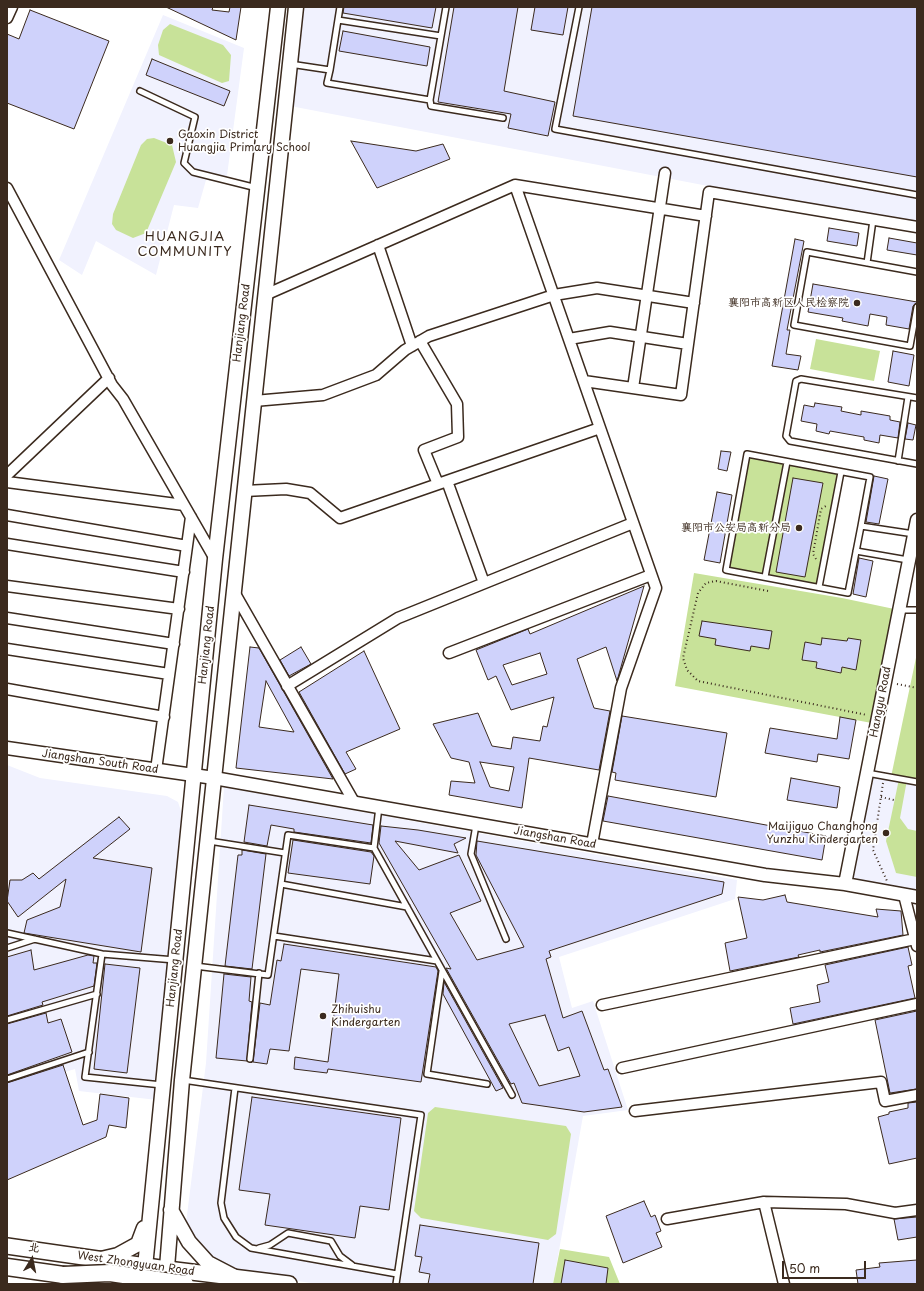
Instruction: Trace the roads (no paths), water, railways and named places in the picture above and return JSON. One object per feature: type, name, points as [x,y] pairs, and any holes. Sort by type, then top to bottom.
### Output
[{"type":"highway","points":[[7,1266],[126,1284]]},
{"type":"highway","points":[[63,1275],[110,1273],[185,1284]]},
{"type":"main road","name":"Hanjiang Road","points":[[143,1284],[215,559],[278,7]]},
{"type":"main road","name":"Hanjiang Road","points":[[166,1277],[182,1080],[296,7]]},
{"type":"main road","points":[[100,1260],[118,1255],[138,1244],[150,1209]]},
{"type":"main road","points":[[171,1209],[189,1242],[208,1263],[237,1278]]},
{"type":"main road","name":"West Zhongyuan Road","points":[[7,1246],[145,1266],[166,1277],[237,1278],[289,1284]]},
{"type":"street","points":[[7,18],[12,7]]},
{"type":"street","points":[[633,388],[642,337],[665,174]]},
{"type":"street","points":[[265,295],[515,185],[660,207],[706,216]]},
{"type":"street","points":[[515,185],[656,588],[621,688],[592,844]]},
{"type":"street","points":[[7,188],[109,378],[123,399],[215,559]]},
{"type":"street","points":[[584,381],[681,394],[709,192],[917,228]]},
{"type":"street","points":[[378,245],[416,344],[457,404],[458,437],[424,450],[442,483],[484,583]]},
{"type":"street","points":[[254,402],[323,395],[376,375],[416,344],[429,336],[554,295],[597,288],[694,304]]},
{"type":"street","points":[[569,339],[610,332],[688,344]]},
{"type":"street","points":[[7,475],[109,378]]},
{"type":"street","points":[[244,491],[286,489],[310,493],[340,518],[600,428]]},
{"type":"street","points":[[7,482],[184,505]]},
{"type":"street","points":[[7,515],[187,546]]},
{"type":"street","points":[[156,770],[191,517]]},
{"type":"street","name":"Hangyu Road","points":[[845,884],[917,520]]},
{"type":"street","points":[[287,686],[398,618],[633,523]]},
{"type":"street","points":[[7,544],[184,572]]},
{"type":"street","points":[[449,654],[651,575]]},
{"type":"street","points":[[7,586],[178,609]]},
{"type":"street","points":[[234,592],[354,802]]},
{"type":"street","points":[[7,618],[174,644]]},
{"type":"street","points":[[7,649],[169,674]]},
{"type":"street","points":[[7,689],[164,717]]},
{"type":"street","name":"Jiangshan South Road","points":[[7,748],[194,775]]},
{"type":"street","name":"Jiangshan Road","points":[[194,775],[765,874],[845,884],[917,897]]},
{"type":"street","points":[[602,1005],[916,942],[898,894]]},
{"type":"street","points":[[622,1068],[917,1004]]},
{"type":"street","points":[[634,1111],[881,1082],[885,1101],[917,1095]]},
{"type":"street","points":[[764,1202],[784,1284]]},
{"type":"street","points":[[667,1219],[764,1202],[846,1204],[895,1213],[917,1210]]},
{"type":"lane","points":[[340,7],[327,84],[430,100]]},
{"type":"lane","points":[[446,7],[430,100],[431,106],[504,118]]},
{"type":"lane","points":[[579,7],[555,129],[917,195]]},
{"type":"lane","points":[[338,20],[441,36]]},
{"type":"lane","points":[[289,64],[330,70]]},
{"type":"lane","points":[[140,91],[195,117],[184,163],[193,172],[257,188]]},
{"type":"lane","points":[[867,263],[873,220]]},
{"type":"lane","points":[[917,272],[807,252],[794,325],[910,346],[917,307]]},
{"type":"lane","points":[[917,398],[800,379],[796,381],[786,436],[790,441],[917,464]]},
{"type":"lane","points":[[898,461],[908,397]]},
{"type":"lane","points":[[748,454],[841,472],[870,477],[848,592],[726,570],[748,454]]},
{"type":"lane","points":[[765,577],[787,462]]},
{"type":"lane","points":[[819,587],[841,472]]},
{"type":"lane","points":[[861,526],[914,534]]},
{"type":"lane","points":[[856,551],[909,560]]},
{"type":"lane","points":[[899,610],[917,610]]},
{"type":"lane","points":[[867,773],[917,782]]},
{"type":"lane","points":[[379,807],[374,848],[512,1094]]},
{"type":"lane","points":[[476,824],[471,854],[506,939]]},
{"type":"lane","points":[[194,966],[268,975],[288,835],[374,848]]},
{"type":"lane","points":[[208,841],[285,853]]},
{"type":"lane","points":[[281,884],[407,907]]},
{"type":"lane","points":[[7,933],[102,954],[175,960]]},
{"type":"lane","points":[[274,936],[437,961]]},
{"type":"lane","points":[[7,948],[35,939]]},
{"type":"lane","points":[[102,954],[86,1077],[163,1085]]},
{"type":"lane","points":[[442,971],[427,1074],[487,1084]]},
{"type":"lane","points":[[250,1059],[259,973]]},
{"type":"lane","points":[[7,1020],[97,994]]},
{"type":"lane","points":[[7,1079],[89,1052]]},
{"type":"lane","points":[[182,1080],[421,1116],[396,1284]]},
{"type":"lane","points":[[235,1088],[221,1203],[224,1218],[236,1237],[251,1248],[397,1274]]},
{"type":"lane","points":[[256,1249],[270,1245],[288,1233],[331,1240],[340,1256],[353,1266]]},
{"type":"place","name":"Gaoxin District Huangjia Primary School","points":[[170,141]]},
{"type":"place","name":"襄阳市高新区人民检察院","points":[[857,303]]},
{"type":"place","name":"襄阳市公安局高新分局","points":[[799,528]]},
{"type":"place","name":"Maijiguo Changhong Yunzhu Kindergarten","points":[[886,833]]},
{"type":"place","name":"Zhihuishu Kindergarten","points":[[323,1016]]},
{"type":"district","name":"HUANGJIA COMMUNITY","points":[[185,244]]}]
